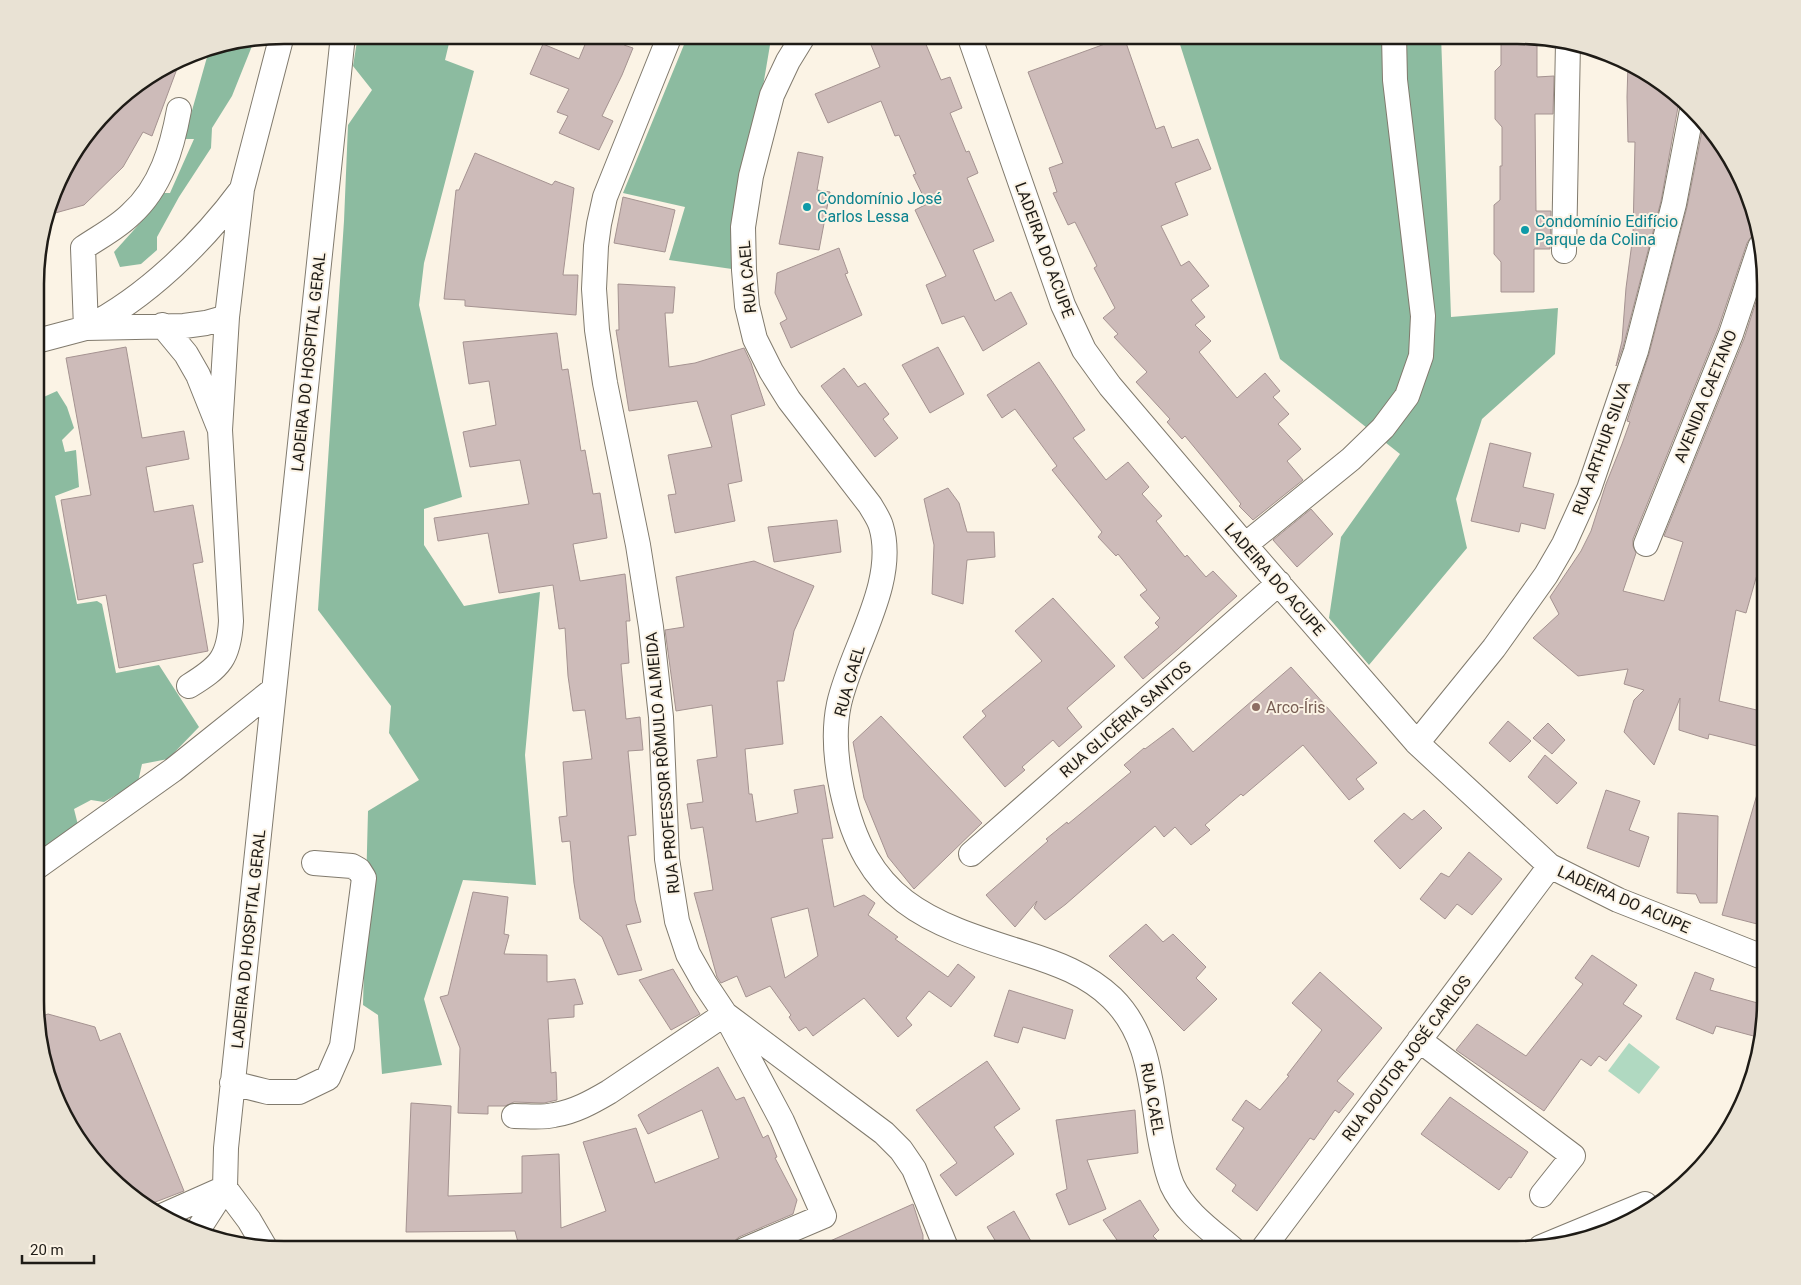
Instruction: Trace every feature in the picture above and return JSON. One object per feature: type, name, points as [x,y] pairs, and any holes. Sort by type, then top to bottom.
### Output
[{"type":"street","points":[[189,686],[206,676],[222,661],[230,640],[231,621],[220,430],[227,317],[242,189],[280,44]]},
{"type":"street","name":"LADEIRA DO HOSPITAL GERAL","points":[[226,1188],[226,1148],[232,1084],[265,788],[273,690],[342,44]]},
{"type":"street","name":"RUA PROFESSOR RÔMULO ALMEIDA","points":[[666,44],[605,197],[597,238],[594,289],[597,330],[605,383],[638,546],[651,627],[661,716],[667,859],[676,921],[688,954],[725,1014],[884,1133],[901,1150],[914,1169],[943,1241]]},
{"type":"street","name":"RUA CAEL","points":[[798,44],[772,95],[762,132],[752,176],[744,227],[744,270],[747,306],[755,339],[771,371],[789,400],[870,505],[880,524],[884,543],[884,569],[880,588],[839,706],[836,732],[838,760],[849,819],[876,873],[909,906],[967,935],[1068,968],[1101,987],[1115,1000],[1128,1017],[1139,1038],[1149,1066],[1159,1136],[1172,1185],[1184,1204],[1199,1221],[1223,1241]]},
{"type":"street","name":"LADEIRA DO ACUPE","points":[[972,44],[1063,305],[1084,350],[1110,386],[1245,544],[1417,743],[1550,866],[1618,900],[1757,954]]},
{"type":"street","points":[[1245,544],[1351,459],[1383,428],[1407,396],[1421,356],[1423,316],[1395,80],[1394,44]]},
{"type":"street","points":[[1564,251],[1568,49]]},
{"type":"street","points":[[86,328],[83,248],[120,223],[143,201],[165,164],[179,110]]},
{"type":"street","name":"RUA ARTHUR SILVA","points":[[1417,743],[1494,648],[1546,575],[1564,544],[1589,489],[1636,351],[1674,204],[1691,118]]},
{"type":"street","points":[[86,328],[119,309],[168,270],[217,221],[242,189]]},
{"type":"street","name":"AVENIDA CAETANO","points":[[1646,544],[1731,334],[1756,260]]},
{"type":"street","points":[[44,339],[86,328],[184,326],[206,323],[227,317]]},
{"type":"street","points":[[162,325],[186,354],[198,375],[220,430]]},
{"type":"street","name":"RUA GLICÉRIA SANTOS","points":[[971,854],[1279,583]]},
{"type":"street","points":[[44,862],[173,770],[273,690]]},
{"type":"street","points":[[232,1084],[268,1092],[299,1092],[328,1078],[342,1046],[364,878],[359,870],[352,866],[314,863]]},
{"type":"street","name":"RUA DOUTOR JOSÉ CARLOS","points":[[1269,1241],[1550,866]]},
{"type":"street","points":[[514,1116],[552,1116],[573,1111],[590,1103],[725,1014],[782,1121],[824,1216],[765,1241]]},
{"type":"street","points":[[1419,1040],[1573,1156],[1542,1195]]},
{"type":"street","points":[[170,1213],[226,1188]]},
{"type":"street","points":[[200,1227],[226,1188]]},
{"type":"street","points":[[226,1188],[261,1240]]},
{"type":"street","points":[[1567,1236],[1645,1204]]},
{"type":"green space","points":[[357,44],[449,44],[445,60],[474,71],[424,263],[419,305],[462,497],[424,509],[424,545],[464,606],[540,592],[525,755],[536,885],[463,880],[424,999],[442,1065],[382,1074],[378,1015],[363,1005],[368,811],[419,780],[389,733],[391,706],[318,610],[344,221],[348,125],[372,90],[353,66]]},
{"type":"green space","points":[[684,44],[770,45],[732,269],[669,260],[685,207],[623,193]]},
{"type":"green space","points":[[1180,44],[1441,44],[1451,317],[1558,308],[1555,354],[1482,419],[1456,499],[1467,548],[1369,665],[1329,618],[1341,537],[1400,454],[1280,359]]},
{"type":"green space","points":[[252,46],[232,96],[212,128],[211,148],[179,197],[157,237],[157,250],[141,264],[120,267],[114,252],[141,222],[159,193],[170,193],[194,139],[184,139],[207,56]]},
{"type":"green space","points":[[57,391],[67,407],[74,428],[62,440],[65,452],[76,450],[79,487],[55,496],[77,604],[97,601],[102,604],[116,673],[159,665],[199,727],[168,759],[142,764],[138,782],[104,802],[91,800],[74,809],[78,825],[44,852],[44,397]]},
{"type":"green space","points":[[1629,1043],[1660,1067],[1639,1094],[1608,1071]]},
{"type":"building","points":[[543,44],[579,59],[585,44],[624,44],[633,48],[602,116],[613,121],[599,150],[559,133],[568,116],[557,112],[569,89],[530,74]]},
{"type":"building","points":[[871,44],[926,44],[941,80],[950,77],[962,108],[950,113],[966,152],[969,151],[978,173],[967,178],[994,241],[973,250],[995,301],[1011,292],[1027,324],[983,351],[964,316],[942,324],[926,285],[946,276],[915,210],[927,204],[913,175],[916,174],[899,135],[895,136],[881,101],[828,123],[815,94],[880,67]]},
{"type":"building","points":[[1105,44],[1126,44],[1156,129],[1164,126],[1172,148],[1198,139],[1211,169],[1175,183],[1188,215],[1161,226],[1181,266],[1189,261],[1209,286],[1191,300],[1205,317],[1195,325],[1211,341],[1199,352],[1237,398],[1265,373],[1280,391],[1273,397],[1289,414],[1278,424],[1301,449],[1287,461],[1303,480],[1253,520],[1239,506],[1241,504],[1185,436],[1182,439],[1167,422],[1170,419],[1136,382],[1147,372],[1114,337],[1118,334],[1103,318],[1115,308],[1094,268],[1097,266],[1075,222],[1068,225],[1053,193],[1057,192],[1049,168],[1063,163],[1028,72]]},
{"type":"building","points":[[1501,44],[1537,44],[1537,77],[1554,76],[1553,114],[1535,114],[1536,211],[1551,211],[1550,249],[1534,249],[1534,292],[1501,292],[1501,262],[1494,254],[1494,205],[1500,200],[1500,166],[1502,166],[1502,127],[1495,119],[1495,71],[1501,65]]},
{"type":"building","points":[[177,68],[152,136],[143,132],[123,167],[84,205],[54,213],[68,177],[84,150],[103,125],[137,93]]},
{"type":"building","points":[[1628,70],[1664,93],[1679,106],[1661,201],[1623,347],[1616,366],[1622,341],[1633,235],[1635,142],[1628,142]]},
{"type":"building","points":[[1702,130],[1733,177],[1745,206],[1753,236],[1747,243],[1718,329],[1633,539],[1636,553],[1623,591],[1664,601],[1683,542],[1664,536],[1744,339],[1757,299],[1757,575],[1746,613],[1736,610],[1719,701],[1757,710],[1757,746],[1709,734],[1708,739],[1679,730],[1680,698],[1654,765],[1624,732],[1634,700],[1644,690],[1624,684],[1628,669],[1578,676],[1533,638],[1559,614],[1550,597],[1581,551],[1591,531],[1606,484],[1630,422],[1627,421],[1649,354],[1687,207]]},
{"type":"building","name":"Condomínio José Carlos Lessa","points":[[798,152],[823,157],[817,190],[830,192],[819,250],[779,244]]},
{"type":"building","points":[[475,153],[552,185],[555,181],[574,188],[563,275],[578,275],[576,315],[465,306],[465,300],[444,299],[456,190],[459,190]]},
{"type":"building","points":[[623,197],[675,210],[665,252],[614,243]]},
{"type":"building","points":[[839,248],[848,273],[845,274],[862,315],[791,348],[780,323],[787,319],[775,293],[777,273]]},
{"type":"building","points":[[618,284],[675,287],[673,313],[665,313],[669,367],[695,363],[744,348],[765,405],[731,415],[742,481],[728,484],[735,521],[675,533],[668,495],[676,494],[668,455],[712,447],[697,401],[629,411],[616,330],[619,330]]},
{"type":"building","points":[[557,333],[562,370],[568,369],[581,451],[585,450],[593,494],[600,493],[607,538],[573,544],[580,581],[625,574],[630,621],[626,621],[629,663],[621,664],[626,719],[640,717],[643,750],[628,751],[636,835],[628,836],[635,900],[641,922],[626,925],[642,970],[618,975],[602,937],[580,919],[570,841],[562,842],[559,817],[567,816],[563,762],[592,759],[585,710],[573,711],[568,676],[565,628],[559,629],[553,585],[499,593],[488,533],[438,541],[434,518],[529,504],[520,460],[470,467],[463,432],[496,425],[489,381],[469,384],[463,342]]},
{"type":"building","points":[[126,347],[142,438],[184,431],[189,459],[146,467],[154,512],[193,505],[203,562],[193,564],[208,651],[119,668],[106,595],[78,600],[61,500],[91,495],[66,358]]},
{"type":"building","points":[[938,347],[964,394],[930,413],[902,365]]},
{"type":"building","points":[[1039,362],[1085,430],[1073,438],[1106,480],[1128,462],[1149,487],[1142,494],[1162,516],[1156,521],[1185,557],[1187,555],[1206,577],[1213,571],[1237,596],[1143,679],[1124,657],[1159,627],[1155,623],[1160,618],[1140,595],[1147,590],[1118,554],[1116,556],[1098,537],[1102,532],[1052,470],[1057,466],[1015,409],[1002,418],[987,395]]},
{"type":"building","points":[[844,368],[858,387],[865,383],[889,414],[883,419],[898,438],[875,457],[821,386]]},
{"type":"building","points":[[1490,443],[1531,453],[1523,487],[1554,494],[1545,529],[1521,523],[1519,532],[1471,521]]},
{"type":"building","points":[[948,488],[959,503],[967,532],[994,532],[995,557],[967,560],[963,604],[932,594],[934,545],[924,499]]},
{"type":"building","points":[[1311,509],[1333,534],[1297,567],[1273,540]]},
{"type":"building","points":[[837,520],[841,552],[774,562],[768,527]]},
{"type":"building","points":[[754,561],[814,586],[794,631],[784,681],[777,681],[783,744],[745,749],[749,794],[752,794],[756,822],[798,813],[794,790],[824,785],[833,838],[822,839],[834,907],[864,895],[875,903],[868,915],[898,937],[895,939],[948,977],[958,964],[975,977],[951,1007],[929,991],[906,1018],[912,1025],[898,1037],[864,998],[813,1036],[806,1027],[799,1031],[789,1017],[791,1015],[770,986],[746,997],[737,976],[721,983],[717,977],[694,893],[713,890],[703,827],[691,829],[687,804],[703,802],[697,760],[717,757],[712,705],[676,711],[665,630],[684,627],[676,577]],"holes":[[[808,908],[818,956],[785,978],[771,918]]]},
{"type":"building","points":[[1053,598],[1115,666],[1067,708],[1082,727],[1059,747],[1053,740],[1022,767],[1025,770],[1005,787],[963,737],[986,716],[982,711],[1042,661],[1015,631]]},
{"type":"building","points":[[1291,667],[1377,763],[1356,779],[1364,789],[1349,800],[1303,745],[1243,796],[1241,794],[1205,825],[1210,830],[1191,845],[1175,827],[1164,837],[1155,826],[1045,920],[1034,908],[1037,901],[1015,927],[986,895],[1048,841],[1046,839],[1067,822],[1068,824],[1131,772],[1124,765],[1144,748],[1173,728],[1193,752]]},
{"type":"building","points":[[881,716],[982,823],[914,889],[888,857],[864,798],[853,742]]},
{"type":"building","points":[[1508,721],[1531,741],[1510,762],[1489,743]]},
{"type":"building","points":[[1548,723],[1565,740],[1552,754],[1533,738]]},
{"type":"building","points":[[1545,755],[1577,783],[1557,804],[1528,777]]},
{"type":"building","points":[[1606,790],[1640,801],[1629,830],[1649,837],[1639,867],[1587,848]]},
{"type":"building","points":[[1757,794],[1757,924],[1722,915]]},
{"type":"building","points":[[1424,810],[1442,828],[1400,869],[1374,841],[1404,813],[1412,820]]},
{"type":"building","points":[[1678,813],[1718,816],[1717,903],[1700,903],[1696,894],[1677,893]]},
{"type":"building","points":[[1469,852],[1502,879],[1472,915],[1457,904],[1445,919],[1420,899],[1441,873],[1449,877]]},
{"type":"building","points":[[473,892],[508,897],[504,934],[509,935],[504,954],[547,955],[547,982],[575,979],[583,1004],[574,1005],[574,1017],[548,1019],[551,1073],[556,1072],[557,1100],[544,1103],[514,1102],[505,1106],[488,1106],[488,1114],[458,1113],[460,1048],[440,997],[448,995]]},
{"type":"building","points":[[1146,924],[1163,942],[1173,934],[1206,967],[1196,978],[1217,999],[1184,1031],[1109,956]]},
{"type":"building","points":[[1592,955],[1637,985],[1623,1004],[1642,1016],[1606,1061],[1599,1056],[1591,1066],[1581,1059],[1544,1111],[1456,1050],[1477,1024],[1526,1056],[1583,984],[1575,978]]},
{"type":"building","points":[[673,969],[700,1014],[671,1030],[639,980]]},
{"type":"building","points":[[1320,972],[1382,1028],[1337,1081],[1354,1094],[1339,1113],[1335,1110],[1314,1140],[1310,1138],[1257,1211],[1232,1191],[1236,1185],[1216,1169],[1244,1128],[1232,1120],[1246,1100],[1260,1110],[1289,1076],[1287,1075],[1322,1030],[1292,1003]]},
{"type":"building","points":[[1695,972],[1714,979],[1710,990],[1757,1003],[1755,1036],[1716,1026],[1713,1034],[1676,1019]]},
{"type":"building","points":[[1009,990],[1073,1010],[1065,1039],[1023,1027],[1018,1043],[994,1036]]},
{"type":"building","points":[[48,1014],[95,1027],[100,1041],[120,1033],[184,1191],[153,1203],[125,1182],[93,1148],[68,1108],[56,1079],[48,1048],[44,1015]]},
{"type":"building","points":[[987,1061],[1020,1109],[994,1127],[1014,1154],[956,1196],[940,1175],[957,1163],[916,1110]]},
{"type":"building","points":[[718,1067],[736,1100],[744,1097],[763,1138],[768,1135],[777,1157],[775,1158],[797,1200],[793,1214],[739,1237],[734,1241],[518,1241],[515,1231],[406,1232],[411,1103],[451,1106],[448,1196],[522,1193],[522,1156],[559,1154],[561,1228],[606,1211],[583,1142],[636,1128],[655,1183],[719,1158],[702,1110],[648,1134],[638,1115]]},
{"type":"building","points":[[1450,1097],[1528,1152],[1511,1178],[1509,1177],[1499,1190],[1421,1134]]},
{"type":"building","points":[[1135,1110],[1138,1153],[1087,1160],[1106,1209],[1069,1225],[1056,1194],[1067,1189],[1056,1120]]},
{"type":"building","points":[[1140,1200],[1159,1230],[1153,1236],[1158,1241],[1118,1241],[1103,1220]]},
{"type":"building","points":[[913,1204],[923,1235],[923,1241],[830,1241]]},
{"type":"building","points":[[1014,1211],[1031,1241],[996,1241],[987,1227]]},
{"type":"place","name":"Condomínio José Carlos Lessa","points":[[807,207]]},
{"type":"place","name":"Condomínio Edifício Parque da Colina","points":[[1525,230]]},
{"type":"place","name":"Arco-Íris","points":[[1256,707]]}]
